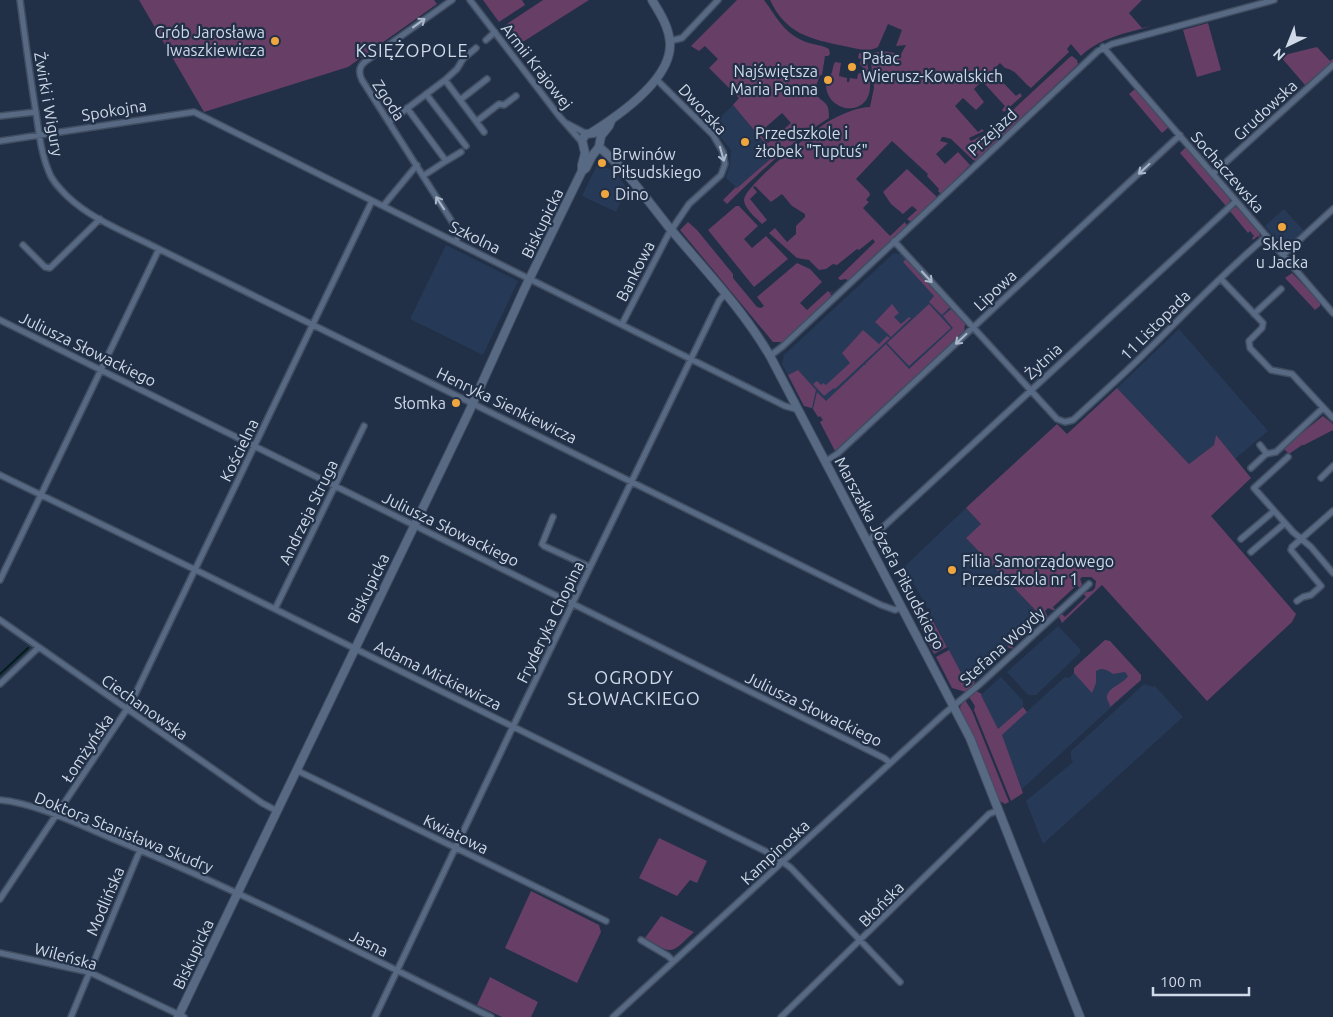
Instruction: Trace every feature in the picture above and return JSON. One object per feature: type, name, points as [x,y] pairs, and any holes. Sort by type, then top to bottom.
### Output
[{"type":"main road","points":[[652,0],[662,18],[670,41]]},
{"type":"main road","name":"Biskupicka","points":[[180,1016],[237,892],[473,403],[582,171],[586,168],[611,121],[656,79],[666,65],[670,41]]},
{"type":"main road","name":"Biskupicka","points":[[589,133],[606,122],[611,121]]},
{"type":"main road","points":[[589,133],[597,135],[598,146],[588,152],[583,145],[583,137],[589,133]]},
{"type":"main road","name":"Biskupicka","points":[[582,171],[583,145]]},
{"type":"main road","name":"Marszałka Józefa Piłsudskiego","points":[[598,146],[618,166],[748,322],[770,356],[970,738],[1080,1017]]},
{"type":"street","name":"Żwirki i Wigury","points":[[20,0],[39,135],[49,174],[55,184],[68,197],[100,220]]},
{"type":"street","name":"Armii Krajowej","points":[[470,0],[558,116],[566,123],[589,133]]},
{"type":"street","points":[[670,41],[682,39],[718,0]]},
{"type":"street","name":"Przejazd","points":[[770,356],[783,346],[1088,58],[1104,47],[1274,0]]},
{"type":"street","name":"Zgoda","points":[[450,1],[366,61],[360,66],[360,76],[456,228],[458,233],[456,242]]},
{"type":"street","points":[[486,40],[495,32]]},
{"type":"street","name":"Sochaczewska","points":[[1104,47],[1333,313]]},
{"type":"street","points":[[389,122],[445,80],[457,69],[463,59],[476,48]]},
{"type":"street","name":"Grudowska","points":[[1213,174],[1333,65]]},
{"type":"street","points":[[460,100],[487,79]]},
{"type":"street","name":"Dworska","points":[[656,79],[710,132],[721,147],[725,160],[720,177],[689,204],[672,230]]},
{"type":"street","points":[[445,80],[484,132]]},
{"type":"street","points":[[426,94],[466,146]]},
{"type":"street","points":[[476,121],[500,104],[504,105],[516,96]]},
{"type":"street","points":[[407,108],[446,161]]},
{"type":"street","points":[[0,116],[36,112]]},
{"type":"street","name":"Spokojna","points":[[0,141],[194,112]]},
{"type":"street","name":"Szkolna","points":[[194,112],[785,406],[799,410]]},
{"type":"street","name":"Armii Krajowej","points":[[566,123],[583,145]]},
{"type":"street","name":"Lipowa","points":[[826,461],[837,454],[1180,135]]},
{"type":"street","points":[[423,176],[461,152]]},
{"type":"street","points":[[383,206],[416,166]]},
{"type":"street","name":"Kościelna","points":[[127,710],[372,201]]},
{"type":"street","name":"Żytnia","points":[[868,541],[1236,201]]},
{"type":"street","points":[[1283,255],[1333,210]]},
{"type":"street","points":[[23,245],[45,267],[50,268],[100,220]]},
{"type":"street","name":"Henryka Sienkiewicza","points":[[100,220],[881,604],[896,610],[902,607]]},
{"type":"street","name":"Bankowa","points":[[622,324],[672,230]]},
{"type":"street","name":"11 Listopada","points":[[1031,390],[1057,419],[1065,422],[1074,420],[1267,236]]},
{"type":"street","points":[[894,241],[1031,390]]},
{"type":"street","points":[[0,580],[159,249]]},
{"type":"street","points":[[1221,279],[1262,322],[1263,327],[1249,341],[1250,348],[1271,370],[1292,374],[1333,418]]},
{"type":"street","points":[[1254,314],[1281,289]]},
{"type":"street","name":"Fryderyka Chopina","points":[[375,1017],[690,359],[719,301],[725,294]]},
{"type":"street","name":"Juliusza Słowackiego","points":[[0,320],[573,603],[884,758],[890,763]]},
{"type":"street","points":[[1251,468],[1268,454],[1276,452],[1323,408]]},
{"type":"street","name":"Andrzeja Struga","points":[[275,609],[364,426]]},
{"type":"street","points":[[1260,445],[1268,454]]},
{"type":"street","points":[[1288,457],[1254,488],[1333,573]]},
{"type":"street","points":[[1321,478],[1333,466]]},
{"type":"street","name":"Adama Mickiewicza","points":[[0,475],[513,726],[783,861],[862,940],[900,982]]},
{"type":"street","points":[[1241,539],[1274,510]]},
{"type":"street","points":[[1297,601],[1302,597],[1311,595],[1321,586],[1291,550],[1301,538],[1333,511]]},
{"type":"street","points":[[553,517],[542,544],[590,567]]},
{"type":"street","points":[[1251,552],[1285,523]]},
{"type":"street","name":"Stefana Woydy","points":[[954,706],[1089,584]]},
{"type":"street","name":"Ciechanowska","points":[[0,620],[127,710],[262,803],[277,811]]},
{"type":"street","points":[[0,684],[38,648]]},
{"type":"street","name":"Kampinoska","points":[[613,1017],[954,706]]},
{"type":"street","name":"Łomżyńska","points":[[0,899],[127,710]]},
{"type":"street","name":"Kwiatowa","points":[[296,770],[606,921]]},
{"type":"street","name":"Doktora Stanisława Skudry","points":[[0,800],[56,816],[237,892]]},
{"type":"street","name":"Błońska","points":[[781,1017],[989,814],[999,810]]},
{"type":"street","name":"Modlińska","points":[[71,1017],[140,850]]},
{"type":"street","name":"Jasna","points":[[237,892],[491,1017]]},
{"type":"street","points":[[640,940],[674,961]]},
{"type":"street","name":"Wileńska","points":[[0,953],[89,972],[180,1016]]},
{"type":"shaded area","points":[[139,0],[434,0],[437,4],[348,67],[204,112]]},
{"type":"shaded area","points":[[483,0],[522,0],[525,5],[499,22]]},
{"type":"shaded area","points":[[543,0],[589,0],[518,45],[504,26]]},
{"type":"shaded area","points":[[737,0],[764,0],[781,24],[792,34],[806,42],[829,49],[830,54],[825,56],[822,75],[820,75],[816,86],[816,95],[828,106],[829,118],[789,147],[727,204],[723,200],[775,155],[733,105],[739,98],[709,68],[718,59],[705,46],[699,51],[691,46]],"holes":[[[782,113],[791,123],[768,143],[759,133]]]},
{"type":"shaded area","points":[[770,0],[1142,0],[1129,13],[1142,28],[1152,26],[1106,40],[1081,56],[1071,44],[1067,49],[1069,52],[1031,88],[1000,63],[992,71],[1016,96],[1020,93],[1022,96],[1004,112],[1002,110],[1005,106],[982,81],[974,89],[984,102],[976,110],[963,98],[955,106],[978,132],[982,129],[984,131],[969,138],[971,141],[989,132],[1070,57],[1072,56],[1077,60],[1078,64],[976,161],[951,139],[942,137],[940,141],[948,143],[936,154],[945,164],[958,152],[970,165],[941,194],[927,176],[928,174],[892,141],[856,179],[870,195],[866,200],[869,202],[863,208],[890,236],[905,222],[907,226],[848,281],[838,278],[875,242],[873,239],[837,265],[833,264],[826,269],[819,270],[809,260],[797,258],[769,233],[775,228],[787,242],[796,234],[796,226],[805,217],[805,214],[792,206],[782,194],[771,202],[755,186],[753,187],[757,192],[750,199],[767,220],[762,224],[748,210],[744,200],[755,183],[811,134],[840,115],[870,107],[874,88],[870,54],[882,51],[901,54],[906,45],[896,46],[902,30],[888,24],[878,47],[870,50],[861,50],[820,41],[791,28],[776,11]]},
{"type":"shaded area","points":[[1208,23],[1221,70],[1197,77],[1183,30]]},
{"type":"shaded area","points":[[1317,47],[1330,61],[1333,59],[1333,61],[1305,85],[1280,56]]},
{"type":"shaded area","points":[[859,53],[864,54],[868,65],[870,90],[866,100],[860,106],[842,107],[834,103],[829,95],[826,81],[831,74],[835,62],[841,63],[839,76],[847,78],[847,82],[849,82],[850,78],[857,79],[858,74],[864,69],[860,64],[861,59],[858,58]]},
{"type":"shaded area","points":[[1135,89],[1169,127],[1162,133],[1129,94]]},
{"type":"shaded area","name":"Przedszkole i żłobek \"Tuptuś\"","points":[[733,105],[775,155],[737,188],[726,178],[731,150],[711,126]]},
{"type":"shaded area","points":[[1186,147],[1229,196],[1230,201],[1226,206],[1180,153]]},
{"type":"shaded area","points":[[597,165],[614,171],[627,188],[616,212],[582,196]]},
{"type":"shaded area","points":[[907,169],[937,197],[911,222],[907,219],[917,210],[912,206],[903,214],[891,204],[883,192]]},
{"type":"shaded area","points":[[736,206],[739,206],[758,226],[744,239],[752,248],[766,236],[788,259],[754,287],[708,230]]},
{"type":"shaded area","points":[[1235,207],[1239,208],[1259,232],[1260,238],[1258,236],[1253,240],[1254,236],[1250,231],[1248,233],[1229,210]]},
{"type":"shaded area","points":[[1284,209],[1304,231],[1284,248],[1265,226]]},
{"type":"shaded area","points":[[688,222],[697,230],[733,274],[733,278],[757,307],[761,308],[764,306],[757,297],[797,263],[810,269],[822,282],[800,303],[807,310],[828,291],[830,293],[834,291],[830,294],[832,296],[783,342],[773,342],[680,230]]},
{"type":"shaded area","points":[[446,245],[518,281],[483,355],[410,319]]},
{"type":"shaded area","points":[[894,253],[901,254],[965,324],[964,331],[835,451],[820,422],[823,420],[821,416],[818,417],[813,409],[804,406],[782,364],[784,355]]},
{"type":"shaded area","points":[[906,259],[950,307],[942,315],[929,302],[934,296],[903,262]]},
{"type":"shaded area","points":[[1292,273],[1320,302],[1320,306],[1315,310],[1285,278]]},
{"type":"shaded area","points":[[892,304],[899,313],[894,317],[901,324],[909,317],[911,318],[891,337],[875,322]]},
{"type":"shaded area","points":[[929,304],[951,328],[909,366],[887,343]]},
{"type":"shaded area","points":[[951,309],[965,324],[964,331],[835,451],[820,422],[823,420],[820,416],[818,417],[813,409],[817,392],[826,401],[886,344],[909,369],[953,328],[943,316]]},
{"type":"shaded area","points":[[1179,329],[1268,431],[1235,459],[1216,436],[1214,445],[1189,464],[1117,388]]},
{"type":"shaded area","points":[[863,330],[879,344],[887,336],[890,338],[835,389],[824,396],[813,384],[817,381],[821,385],[823,383],[826,385],[850,363],[842,353]]},
{"type":"shaded area","points":[[798,370],[816,390],[812,408],[804,406],[788,375]]},
{"type":"shaded area","points":[[1117,388],[1189,464],[1214,445],[1216,435],[1251,478],[1211,516],[1296,614],[1292,622],[1207,701],[1102,585],[1062,623],[1059,617],[1061,613],[1065,617],[1086,597],[1083,593],[1092,591],[1095,588],[1096,581],[1091,577],[1082,577],[1080,579],[1082,584],[1080,589],[1077,585],[1053,607],[1056,611],[1048,608],[1045,611],[1047,619],[1044,616],[1012,645],[1014,649],[1009,648],[1007,646],[1040,615],[966,538],[981,524],[966,508],[969,505],[1057,424],[1067,434]]},
{"type":"shaded area","points":[[1323,416],[1333,424],[1333,430],[1302,445],[1289,454],[1283,448]]},
{"type":"shaded area","points":[[966,508],[981,524],[967,538],[1040,615],[966,683],[929,612],[930,608],[928,609],[904,567]]},
{"type":"shaded area","points":[[932,619],[947,647],[934,654],[921,628]]},
{"type":"shaded area","points":[[1058,626],[1080,649],[1080,653],[1036,695],[1028,695],[1007,672]]},
{"type":"shaded area","points":[[1105,640],[1110,641],[1141,675],[1141,680],[1022,789],[1001,735],[1065,677],[1069,678],[1074,673],[1074,668]]},
{"type":"shaded area","points":[[1105,640],[1110,641],[1141,675],[1141,680],[1110,707],[1107,697],[1108,693],[1128,676],[1125,672],[1113,674],[1103,669],[1096,671],[1096,683],[1092,693],[1074,673],[1074,668]]},
{"type":"shaded area","points":[[949,650],[966,682],[972,677],[975,680],[974,685],[966,692],[952,688],[936,657]]},
{"type":"shaded area","points":[[1001,677],[1023,701],[1023,707],[998,730],[981,695]]},
{"type":"shaded area","points":[[1144,684],[1153,687],[1154,685],[1183,717],[1043,844],[1026,801],[1073,762],[1071,751]]},
{"type":"shaded area","points":[[976,691],[982,694],[998,729],[1023,707],[1027,712],[1002,735],[1023,793],[1011,801],[974,710],[975,706],[969,697]]},
{"type":"shaded area","points":[[965,700],[972,711],[1009,802],[1005,804],[998,800],[974,739],[961,713],[960,707]]},
{"type":"shaded area","points":[[659,838],[707,861],[697,883],[690,880],[677,896],[639,878]]},
{"type":"shaded area","points":[[531,891],[599,925],[601,932],[577,983],[505,948]]},
{"type":"shaded area","points":[[661,916],[694,932],[680,945],[667,950],[645,938]]},
{"type":"shaded area","points":[[490,977],[538,1002],[531,1017],[502,1017],[477,1005]]},
{"type":"waterway","points":[[0,674],[28,648]]},
{"type":"place","name":"Grób Jarosława Iwaszkiewicza","points":[[275,41]]},
{"type":"place","name":"Pałac Wierusz-Kowalskich","points":[[852,67]]},
{"type":"place","name":"Najświętsza Maria Panna","points":[[828,80]]},
{"type":"place","name":"Przedszkole i żłobek \"Tuptuś\"","points":[[745,142]]},
{"type":"place","name":"Brwinów Piłsudskiego","points":[[602,163]]},
{"type":"place","name":"Dino","points":[[605,194]]},
{"type":"place","name":"Sklep u Jacka","points":[[1282,227]]},
{"type":"place","name":"Słomka","points":[[456,403]]},
{"type":"place","name":"Filia Samorządowego Przedszkola nr 1","points":[[952,570]]},
{"type":"district","name":"KSIĘŻOPOLE","points":[[412,50]]},
{"type":"district","name":"OGRODY SŁOWACKIEGO","points":[[634,688]]}]
